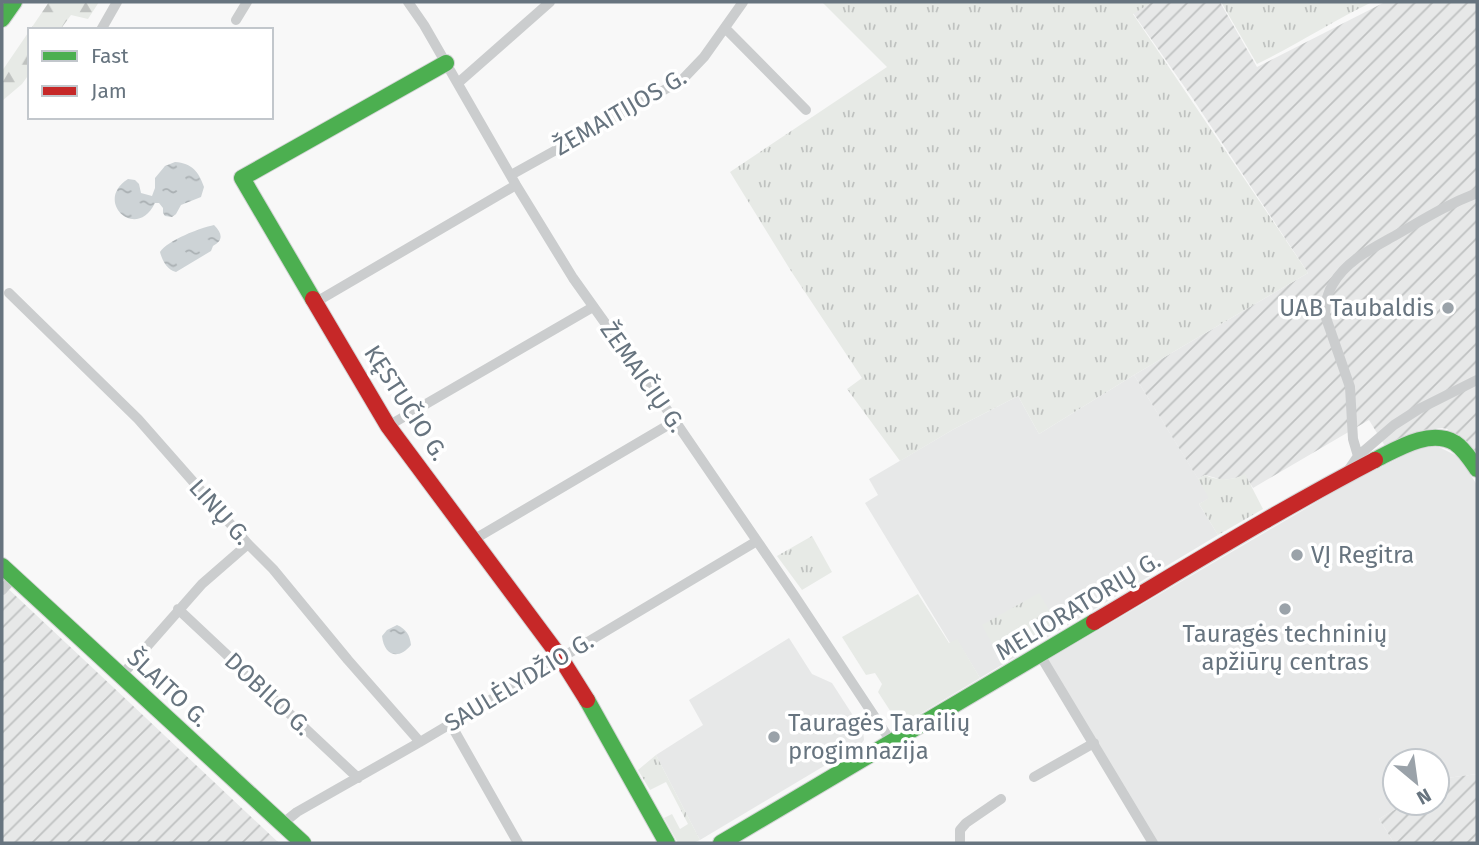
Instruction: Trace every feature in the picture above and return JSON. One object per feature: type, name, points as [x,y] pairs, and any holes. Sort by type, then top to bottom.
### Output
[{"type":"main road","points":[[2,19],[13,2]]},
{"type":"main road","name":"KĘSTUČIO G.","points":[[446,62],[243,178],[388,426],[561,657],[667,843]]},
{"type":"main road","name":"MELIORATORIŲ G.","points":[[721,843],[1343,477],[1397,449],[1423,439],[1438,437],[1449,440],[1464,450],[1477,469]]},
{"type":"main road","name":"ŠLAITO G.","points":[[8,572],[303,843]]},
{"type":"street","points":[[102,28],[117,2]]},
{"type":"street","points":[[236,20],[247,2]]},
{"type":"street","name":"ŽEMAIČIŲ G.","points":[[408,2],[446,62],[513,180],[593,307],[675,421],[892,743]]},
{"type":"street","points":[[458,83],[550,2]]},
{"type":"street","name":"ŽEMAITIJOS G.","points":[[316,302],[513,180],[682,80],[743,2]]},
{"type":"street","points":[[725,28],[806,110]]},
{"type":"street","points":[[1358,456],[1353,439],[1350,387],[1325,315],[1325,304],[1332,285],[1344,269],[1359,257],[1445,206],[1477,193]]},
{"type":"street","name":"LINŲ G.","points":[[9,293],[138,419],[273,569],[348,660],[420,741]]},
{"type":"street","points":[[388,426],[593,307]]},
{"type":"street","points":[[1343,477],[1358,456],[1394,425],[1477,380]]},
{"type":"street","points":[[473,540],[675,421]]},
{"type":"street","name":"SAULĖLYDŽIO G.","points":[[282,824],[297,812],[757,541]]},
{"type":"street","points":[[121,676],[202,583],[248,544]]},
{"type":"street","points":[[2,590],[8,572]]},
{"type":"street","name":"DOBILO G.","points":[[178,609],[358,778]]},
{"type":"street","points":[[1040,655],[1153,843]]},
{"type":"street","points":[[450,723],[518,843]]},
{"type":"street","points":[[1034,777],[1094,743]]},
{"type":"street","points":[[960,843],[960,830],[1001,799]]},
{"type":"shaded area","points":[[1152,2],[1220,2],[1257,67],[1385,2],[1477,2],[1477,455],[1464,440],[1442,428],[1423,430],[1385,446],[1369,420],[1253,488],[1245,475],[1223,480],[1205,475],[1198,479],[1134,375],[1308,273],[1133,13]]},
{"type":"shaded area","points":[[1134,375],[1210,498],[1199,504],[1218,535],[980,678],[957,640],[950,643],[865,503],[878,495],[869,479],[954,429],[1018,396],[1039,434]]},
{"type":"shaded area","points":[[1439,447],[1457,456],[1477,485],[1477,774],[1451,777],[1451,747],[1381,747],[1382,817],[1379,819],[1394,843],[1153,843],[1044,662],[1346,485],[1413,451]]},
{"type":"shaded area","points":[[2,583],[130,703],[279,843],[2,843]]},
{"type":"shaded area","name":"Tauragės Tarailių progimnazija","points":[[789,638],[812,674],[832,683],[863,731],[864,740],[700,840],[656,755],[703,725],[689,700]]},
{"type":"shaded area","points":[[1477,774],[1477,843],[1394,843],[1379,819],[1451,817],[1451,777]]},
{"type":"green space","points":[[49,2],[99,2],[88,19],[71,15],[61,28],[31,28]]},
{"type":"green space","points":[[822,2],[1152,2],[1133,14],[1308,273],[1039,434],[1018,396],[900,461],[847,389],[862,378],[730,172],[887,67]]},
{"type":"green space","points":[[1221,2],[1372,2],[1257,64]]},
{"type":"green space","points":[[28,33],[28,76],[2,101],[2,71]]},
{"type":"green space","points":[[1245,474],[1263,509],[1218,535],[1199,504],[1209,498],[1198,479],[1205,475],[1230,479]]},
{"type":"green space","points":[[812,536],[832,572],[802,590],[777,556]]},
{"type":"green space","points":[[1039,593],[1056,622],[1009,648],[1012,654],[1001,660],[982,625]]},
{"type":"green space","points":[[918,594],[949,643],[957,639],[980,678],[900,726],[878,692],[882,684],[875,673],[866,675],[842,637]]},
{"type":"green space","points":[[1056,622],[1059,627],[1012,654],[1009,649]]},
{"type":"green space","points":[[656,755],[700,840],[678,843],[664,818],[672,814],[680,829],[688,824],[666,782],[650,790],[638,770]]},
{"type":"water","points":[[175,162],[190,166],[200,177],[204,187],[201,197],[181,205],[172,217],[165,216],[159,203],[155,203],[147,214],[138,219],[121,214],[116,207],[118,188],[128,179],[135,180],[141,193],[152,196],[155,178],[165,166]]},
{"type":"water","points":[[214,225],[221,236],[211,251],[176,272],[168,267],[160,252],[164,248],[185,235]]},
{"type":"water","points":[[397,625],[407,633],[411,645],[401,653],[392,654],[386,648],[382,636]]},
{"type":"traffic: fast","points":[[2,19],[14,2]]},
{"type":"traffic: fast","points":[[313,299],[242,178],[446,63]]},
{"type":"traffic: fast","points":[[1375,460],[1403,446],[1435,438],[1455,443],[1477,469]]},
{"type":"traffic: fast","points":[[2,566],[303,843]]},
{"type":"traffic: fast","points":[[721,843],[1094,622]]},
{"type":"traffic: fast","points":[[587,700],[667,843]]},
{"type":"traffic: jam","points":[[313,299],[388,426],[560,657],[587,700]]},
{"type":"traffic: jam","points":[[1094,622],[1268,519],[1375,460]]},
{"type":"place","name":"UAB Taubaldis","points":[[1448,308]]},
{"type":"place","name":"VĮ Regitra","points":[[1297,555]]},
{"type":"place","name":"Tauragės techninių apžiūrų centras","points":[[1285,609]]},
{"type":"place","name":"Tauragės Tarailių progimnazija","points":[[774,737]]}]
